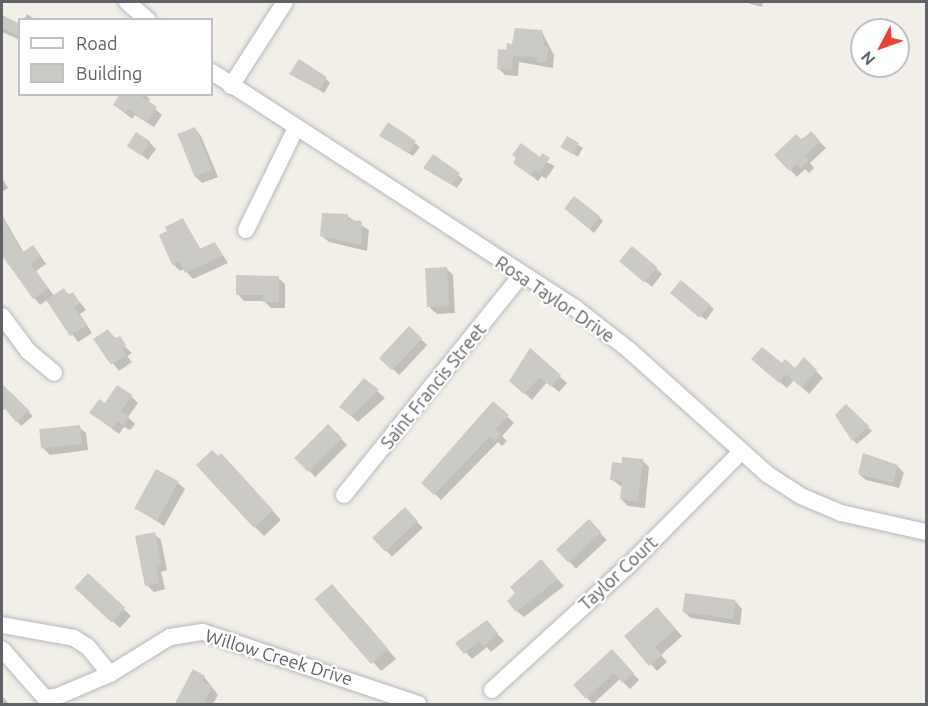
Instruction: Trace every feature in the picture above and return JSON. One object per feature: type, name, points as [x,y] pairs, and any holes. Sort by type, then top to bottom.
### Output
[{"type":"street","points":[[127,2],[146,18]]},
{"type":"street","points":[[231,86],[285,2]]},
{"type":"street","name":"Rosa Taylor Drive","points":[[213,73],[521,276],[574,307],[629,350],[741,452],[801,496],[840,513],[927,532]]},
{"type":"street","points":[[246,230],[296,128]]},
{"type":"street","name":"Saint Francis Street","points":[[344,495],[521,276]]},
{"type":"street","points":[[2,316],[28,351],[54,373]]},
{"type":"street","name":"Taylor Court","points":[[492,690],[629,565],[741,452]]},
{"type":"street","points":[[2,625],[74,638],[110,674]]},
{"type":"street","name":"Willow Creek Drive","points":[[2,649],[37,693],[45,698],[56,697],[110,674],[170,637],[203,632],[418,705]]},
{"type":"building","points":[[2,15],[18,23],[18,35],[2,28]]},
{"type":"building","points":[[515,28],[542,30],[544,46],[548,47],[547,62],[537,62],[537,57],[513,56],[512,70],[497,69],[498,49],[506,50],[507,43],[512,44]]},
{"type":"building","points":[[299,59],[327,77],[319,90],[289,74]]},
{"type":"building","points":[[119,96],[141,96],[157,107],[147,122],[128,109],[125,113],[113,105]]},
{"type":"building","points":[[388,122],[416,141],[408,153],[379,136]]},
{"type":"building","points":[[195,127],[212,170],[195,177],[177,134]]},
{"type":"building","points":[[811,131],[820,141],[805,156],[809,160],[801,168],[797,163],[789,171],[774,155],[796,134],[802,140]]},
{"type":"building","points":[[136,132],[150,141],[141,156],[127,146]]},
{"type":"building","points":[[567,136],[579,143],[573,154],[560,147]]},
{"type":"building","points":[[521,143],[540,157],[542,153],[550,158],[539,173],[535,170],[531,176],[513,163],[516,158],[512,155]]},
{"type":"building","points":[[433,154],[460,173],[452,185],[423,168]]},
{"type":"building","points":[[574,196],[600,216],[590,229],[564,209]]},
{"type":"building","points":[[322,213],[348,214],[348,220],[362,221],[361,245],[320,236]]},
{"type":"building","points":[[2,217],[22,253],[33,245],[41,256],[30,264],[48,288],[33,299],[2,255]]},
{"type":"building","points":[[183,218],[199,249],[215,242],[222,256],[185,273],[179,262],[172,265],[159,235],[167,231],[165,227]]},
{"type":"building","points":[[632,246],[657,267],[644,283],[619,261]]},
{"type":"building","points":[[447,267],[449,306],[427,307],[425,268]]},
{"type":"building","points":[[236,275],[279,276],[279,302],[263,302],[263,295],[236,295]]},
{"type":"building","points":[[681,280],[710,304],[699,317],[670,293]]},
{"type":"building","points":[[64,288],[68,295],[73,292],[80,303],[74,307],[87,325],[70,336],[46,300]]},
{"type":"building","points":[[409,326],[422,338],[392,370],[379,358]]},
{"type":"building","points":[[108,329],[115,339],[120,336],[126,345],[122,349],[126,355],[111,365],[93,339]]},
{"type":"building","points":[[762,347],[782,363],[785,359],[795,368],[804,357],[817,370],[802,388],[786,374],[779,383],[751,359]]},
{"type":"building","points":[[530,348],[561,375],[551,387],[540,377],[524,394],[509,381]]},
{"type":"building","points":[[364,378],[379,390],[351,416],[339,407]]},
{"type":"building","points":[[2,384],[30,411],[16,422],[2,405]]},
{"type":"building","points":[[117,385],[132,395],[121,411],[129,416],[123,425],[117,421],[112,428],[89,413],[99,399],[105,403]]},
{"type":"building","points":[[493,401],[509,415],[496,429],[501,434],[495,441],[490,436],[434,495],[421,483]]},
{"type":"building","points":[[846,404],[869,426],[852,441],[835,415]]},
{"type":"building","points":[[328,424],[342,438],[308,472],[294,458]]},
{"type":"building","points":[[80,425],[82,444],[41,448],[39,429]]},
{"type":"building","points":[[212,450],[218,456],[221,453],[273,510],[254,528],[196,465]]},
{"type":"building","points":[[863,453],[898,465],[893,483],[858,474]]},
{"type":"building","points":[[622,457],[643,459],[638,502],[620,499],[622,481],[610,480],[612,462],[622,463]]},
{"type":"building","points":[[156,469],[179,482],[157,521],[134,508]]},
{"type":"building","points":[[405,507],[418,521],[385,552],[372,538]]},
{"type":"building","points":[[589,519],[601,532],[568,563],[556,550]]},
{"type":"building","points":[[155,532],[161,564],[156,565],[159,583],[145,586],[135,536]]},
{"type":"building","points":[[541,559],[558,579],[516,612],[507,601],[515,593],[510,587]]},
{"type":"building","points":[[88,573],[125,608],[112,622],[74,588]]},
{"type":"building","points":[[332,584],[388,649],[371,664],[315,599]]},
{"type":"building","points":[[685,593],[736,600],[733,619],[682,612]]},
{"type":"building","points":[[657,607],[676,629],[655,647],[662,655],[649,666],[624,636]]},
{"type":"building","points":[[487,620],[498,633],[484,646],[479,641],[464,654],[455,643]]},
{"type":"building","points":[[612,649],[634,673],[623,683],[613,673],[586,699],[573,685]]},
{"type":"building","points":[[193,669],[205,676],[202,681],[212,687],[203,705],[174,705]]}]
